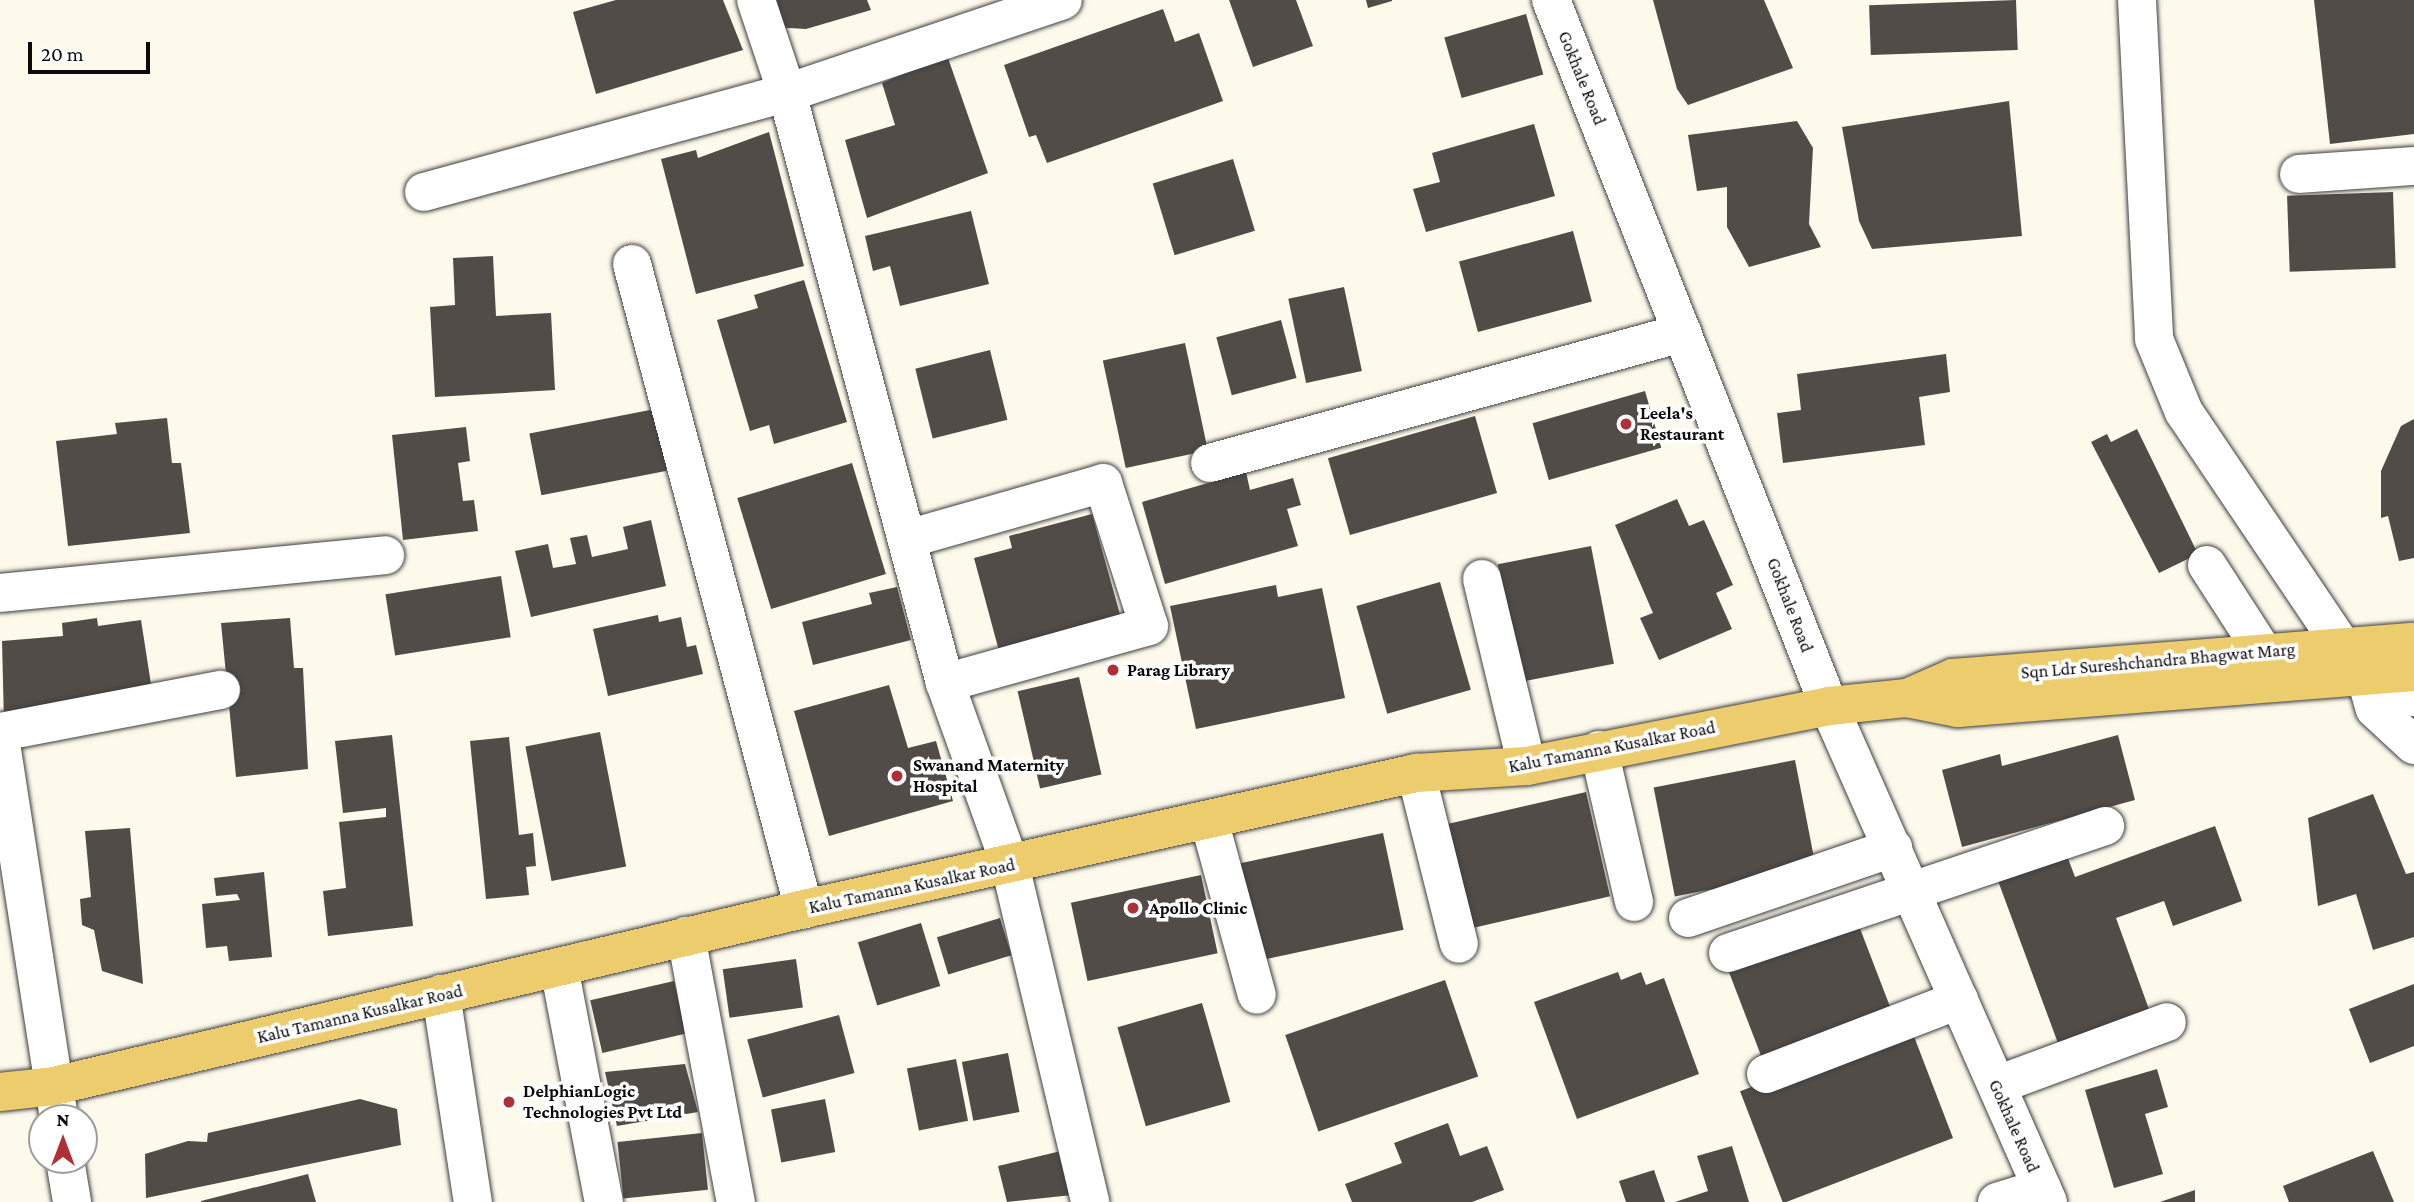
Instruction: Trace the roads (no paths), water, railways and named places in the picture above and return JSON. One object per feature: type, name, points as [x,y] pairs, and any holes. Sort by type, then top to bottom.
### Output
[{"type":"main road","name":"Sqn Ldr Sureshchandra Bhagwat Marg","points":[[1829,706],[1907,698],[1958,708],[2354,660],[2414,642]]},
{"type":"main road","name":"Sqn Ldr Sureshchandra Bhagwat Marg","points":[[1907,698],[1953,678],[2263,652],[2354,660],[2414,672]]},
{"type":"main road","name":"Kalu Tamanna Kusalkar Road","points":[[0,1092],[56,1102],[441,994],[804,909],[1416,773],[1527,766],[1829,706]]},
{"type":"street","points":[[756,0],[787,93],[945,683],[1010,865],[1090,1202]]},
{"type":"street","points":[[424,192],[787,93],[1063,0]]},
{"type":"street","name":"Gokhale Road","points":[[1551,0],[1829,706],[2045,1195]]},
{"type":"street","points":[[2137,0],[2154,339],[2184,412],[2354,660],[2375,709],[2414,745]]},
{"type":"street","points":[[2299,174],[2414,166]]},
{"type":"street","points":[[632,264],[804,909]]},
{"type":"street","points":[[1210,463],[1682,332]]},
{"type":"street","points":[[907,539],[1103,483],[1149,625],[945,683]]},
{"type":"street","points":[[0,593],[385,555]]},
{"type":"street","points":[[2207,565],[2263,652]]},
{"type":"street","points":[[1482,579],[1527,766]]},
{"type":"street","points":[[2354,660],[2414,698]]},
{"type":"street","points":[[0,732],[221,690]]},
{"type":"street","points":[[0,737],[56,1102]]},
{"type":"street","points":[[1599,750],[1634,902]]},
{"type":"street","points":[[1416,773],[1460,944]]},
{"type":"street","points":[[1209,820],[1257,995]]},
{"type":"street","points":[[1728,953],[1910,889],[2105,827]]},
{"type":"street","points":[[1688,918],[1893,848]]},
{"type":"street","points":[[686,936],[736,1202]]},
{"type":"street","points":[[559,967],[604,1202]]},
{"type":"street","points":[[441,994],[473,1202]]},
{"type":"street","points":[[1766,1074],[1959,1000]]},
{"type":"street","points":[[1997,1085],[2167,1022]]},
{"type":"street","points":[[67,1174],[72,1202]]},
{"type":"street","points":[[1997,1202],[2045,1195]]},
{"type":"place","name":"Leela's Restaurant","points":[[1626,424]]},
{"type":"place","name":"Parag Library","points":[[1113,670]]},
{"type":"place","name":"Swanand Maternity Hospital","points":[[897,776]]},
{"type":"place","name":"Apollo Clinic","points":[[1133,908]]},
{"type":"place","name":"DelphianLogic Technologies Pvt Ltd","points":[[509,1102]]}]
